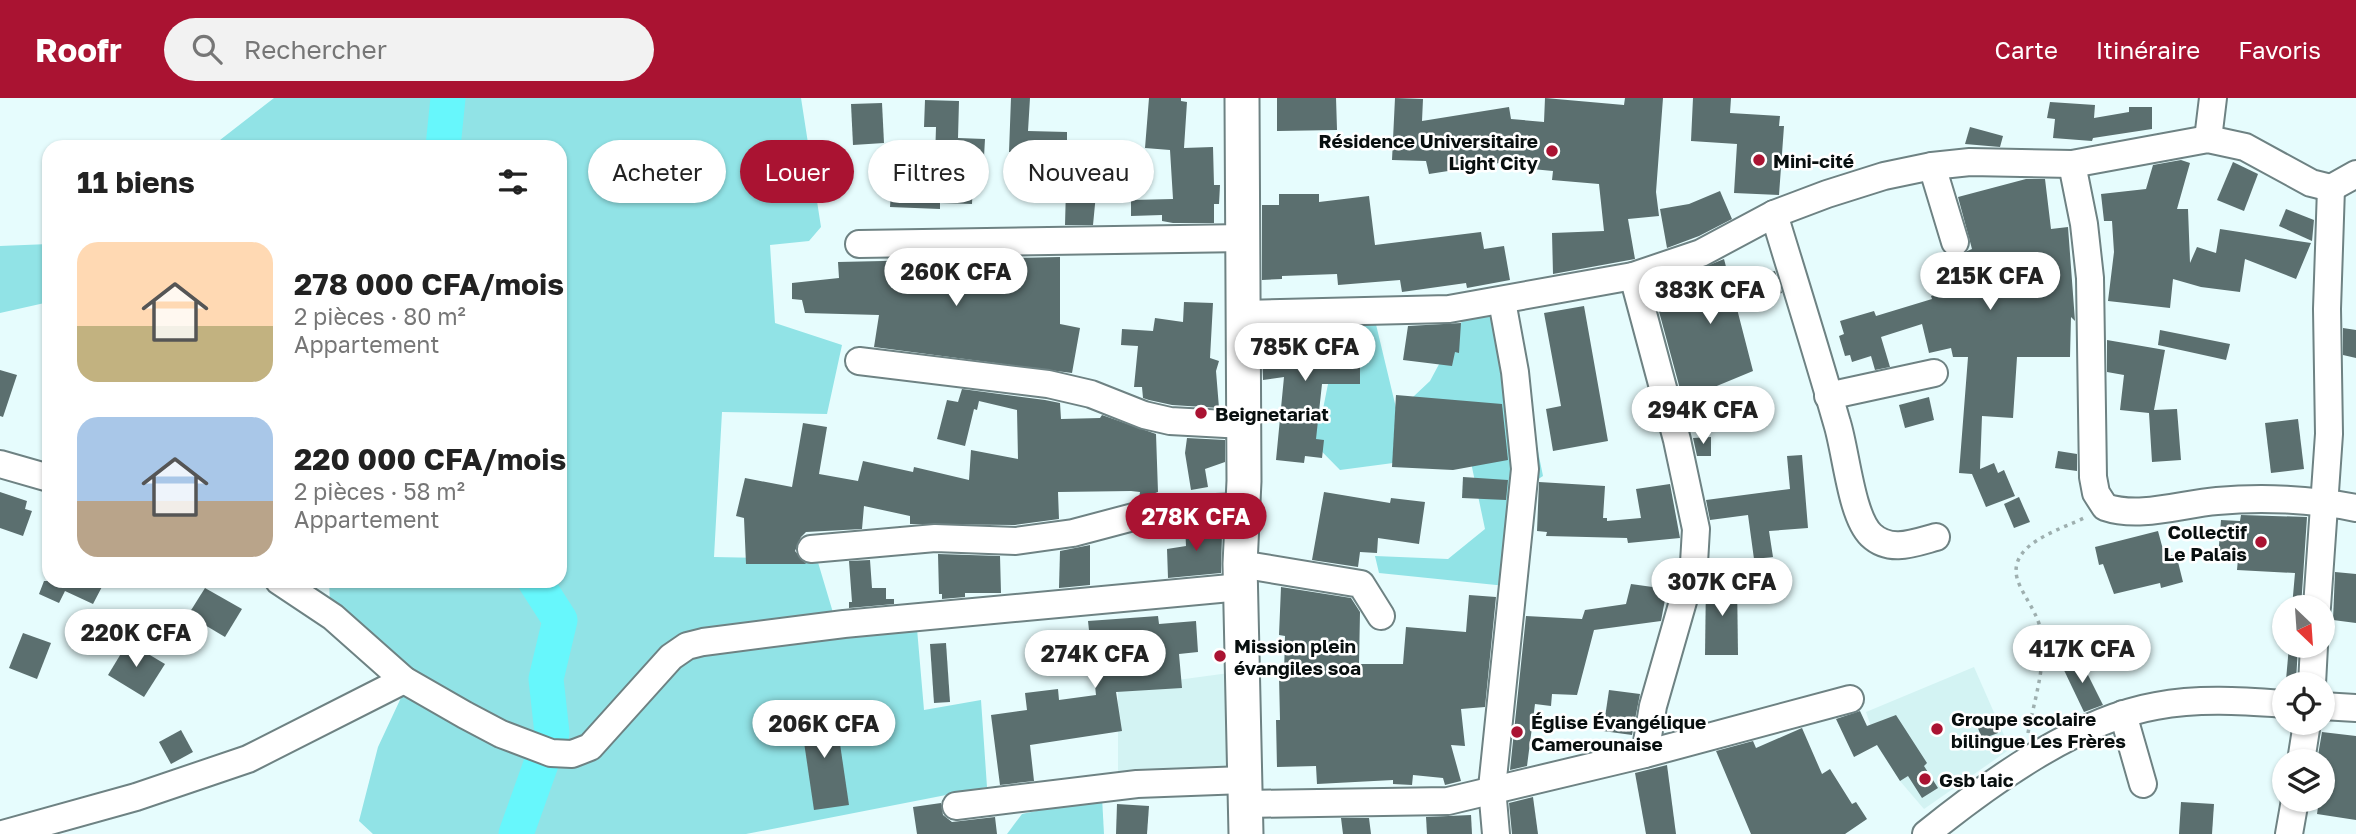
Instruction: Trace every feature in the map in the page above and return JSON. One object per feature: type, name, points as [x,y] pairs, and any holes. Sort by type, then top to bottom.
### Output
[{"type":"main road","points":[[1242,98],[1245,238],[1240,576],[1245,806]]},
{"type":"street","points":[[2208,139],[2213,98]]},
{"type":"street","points":[[1244,314],[1449,309],[1633,276],[1702,253],[1774,214],[1884,176],[1932,166],[1970,162],[2072,164],[2208,139],[2245,147],[2311,183],[2331,188],[2356,174]]},
{"type":"street","points":[[2072,164],[2084,224],[2090,278],[2093,477],[2096,493],[2105,507],[2134,512],[2218,501],[2324,503],[2356,509]]},
{"type":"street","points":[[1932,166],[1955,242]]},
{"type":"street","points":[[2318,595],[2329,434],[2327,309],[2331,188]]},
{"type":"street","points":[[1774,214],[1828,396],[1859,513],[1869,534],[1886,545],[1904,545],[1936,537]]},
{"type":"street","points":[[859,244],[1245,238]]},
{"type":"street","points":[[1633,276],[1677,440],[1696,529],[1694,563],[1653,706],[1645,754]]},
{"type":"street","points":[[1496,834],[1492,788],[1525,469],[1515,372],[1502,301]]},
{"type":"street","points":[[859,361],[1048,384],[1091,394],[1144,415],[1170,421],[1244,425]]},
{"type":"street","points":[[1828,396],[1934,373]]},
{"type":"street","points":[[0,464],[42,476]]},
{"type":"street","points":[[811,549],[935,538],[1016,541],[1073,533],[1160,510],[1243,507]]},
{"type":"street","points":[[289,588],[332,617],[404,680],[501,734],[551,753],[572,754],[590,747],[671,657],[687,646],[703,642],[1240,576],[1361,584],[1381,616]]},
{"type":"street","points":[[3,834],[136,797],[248,759],[404,680]]},
{"type":"street","points":[[956,806],[1137,784],[1245,806],[1448,801],[1492,788],[1645,754],[1850,699]]},
{"type":"street","points":[[1926,834],[2023,763],[2123,714],[2198,700],[2272,703]]},
{"type":"street","points":[[2335,707],[2356,708]]},
{"type":"street","points":[[2123,714],[2143,784]]},
{"type":"street","points":[[2289,834],[2293,812]]},
{"type":"path","points":[[2023,763],[2043,646],[2040,627],[2018,583],[2020,558],[2028,546],[2044,536],[2105,507]]},
{"type":"shaded area","points":[[274,98],[801,98],[808,140],[740,140],[740,203],[817,203],[821,227],[809,241],[770,245],[775,323],[842,345],[827,414],[722,412],[714,557],[817,559],[837,626],[916,617],[924,710],[981,700],[987,787],[746,834],[373,834],[359,821],[378,747],[413,672],[330,604],[329,588],[567,588],[567,140],[220,140]]},
{"type":"shaded area","points":[[42,244],[42,304],[0,313],[0,246]]},
{"type":"shaded area","points":[[1468,310],[1491,310],[1528,402],[1543,476],[1512,496],[1506,586],[1379,573],[1375,556],[1448,559],[1485,529],[1469,453],[1340,470],[1282,411],[1323,409],[1332,364],[1277,338],[1315,313],[1373,312],[1397,412],[1430,381]]},
{"type":"shaded area","name":"Groupe scolaire bilingue Les Frères","points":[[1974,667],[2010,749],[1924,809],[1900,781],[1878,747],[1866,712]]},
{"type":"shaded area","points":[[1229,673],[1233,777],[1118,776],[1118,688]]},
{"type":"shaded area","points":[[1102,797],[1104,834],[1007,834],[1022,814]]},
{"type":"building","points":[[1011,98],[1030,98],[1028,131],[1067,132],[1067,140],[1009,140]]},
{"type":"building","points":[[1149,98],[1181,98],[1181,101],[1187,102],[1184,148],[1213,147],[1214,185],[1220,185],[1219,204],[1214,204],[1214,223],[1173,223],[1162,221],[1162,215],[1131,216],[1131,203],[1154,203],[1154,199],[1173,199],[1170,150],[1154,149],[1154,140],[1146,140]]},
{"type":"building","points":[[1277,98],[1336,98],[1337,130],[1277,131]]},
{"type":"building","points":[[1395,98],[1423,99],[1422,121],[1509,107],[1511,119],[1544,122],[1545,98],[1624,105],[1625,98],[1663,98],[1656,192],[1659,216],[1628,219],[1635,259],[1553,274],[1552,233],[1604,231],[1599,184],[1552,180],[1553,171],[1511,167],[1512,161],[1429,174],[1426,161],[1392,160]]},
{"type":"building","points":[[1693,98],[1731,98],[1730,113],[1780,116],[1779,126],[1784,126],[1779,195],[1734,193],[1737,144],[1691,141]]},
{"type":"building","points":[[925,100],[959,101],[958,138],[985,140],[936,140],[936,127],[924,127]]},
{"type":"building","points":[[2050,102],[2095,105],[2094,118],[2129,112],[2129,107],[2152,107],[2152,129],[2093,138],[2092,141],[2053,138],[2055,119],[2047,118]]},
{"type":"building","points":[[882,103],[884,140],[868,140],[868,144],[854,145],[851,104]]},
{"type":"building","points":[[1970,127],[2003,136],[2000,147],[1965,144]]},
{"type":"building","points":[[2181,160],[2190,163],[2177,209],[2188,209],[2190,263],[2197,247],[2216,253],[2220,229],[2311,243],[2296,279],[2245,259],[2240,292],[2201,287],[2173,279],[2170,308],[2108,301],[2114,252],[2112,221],[2104,221],[2101,194],[2146,189],[2153,165]]},
{"type":"building","points":[[2233,162],[2258,174],[2244,211],[2217,200]]},
{"type":"building","points":[[2026,179],[2045,179],[2051,229],[2068,227],[2075,321],[2071,317],[2070,357],[2017,357],[2013,418],[1982,416],[1980,469],[1994,463],[1998,473],[2004,470],[2015,496],[1986,507],[1972,474],[1959,473],[1968,357],[1953,357],[1951,348],[1929,353],[1922,324],[1881,337],[1890,367],[1875,370],[1871,356],[1852,362],[1850,355],[1845,356],[1839,336],[1844,334],[1840,321],[1874,311],[1876,316],[1932,299],[1931,296],[1961,286],[1953,257],[1972,249],[1958,197]]},
{"type":"building","points":[[1720,191],[1732,219],[1667,248],[1660,209],[1689,204]]},
{"type":"building","points":[[1279,194],[1319,194],[1319,202],[1369,196],[1375,245],[1481,232],[1484,249],[1504,246],[1510,280],[1467,288],[1466,283],[1402,292],[1400,280],[1338,285],[1337,274],[1282,276],[1282,279],[1262,280],[1262,205],[1279,205]]},
{"type":"building","points":[[890,203],[940,203],[940,209],[890,207]]},
{"type":"building","points":[[1066,203],[1095,203],[1093,225],[1065,225]]},
{"type":"building","points":[[2286,209],[2314,220],[2312,241],[2279,226]]},
{"type":"building","points":[[1060,257],[1060,324],[1080,328],[1072,373],[874,347],[879,315],[805,313],[802,300],[792,299],[792,283],[839,278],[838,262]]},
{"type":"building","points":[[1724,259],[1730,282],[1775,271],[1782,293],[1736,305],[1753,371],[1683,400],[1654,293],[1691,286],[1690,273]]},
{"type":"building","points":[[1184,302],[1213,303],[1210,358],[1219,361],[1216,371],[1219,408],[1172,405],[1149,400],[1143,398],[1142,387],[1134,387],[1138,346],[1121,345],[1122,329],[1153,331],[1155,318],[1183,322]]},
{"type":"building","points":[[1584,306],[1608,441],[1553,451],[1546,409],[1561,406],[1544,313]]},
{"type":"building","points":[[1461,323],[1459,353],[1455,352],[1452,366],[1403,360],[1408,326]]},
{"type":"building","points":[[1333,328],[1333,342],[1348,342],[1348,352],[1360,352],[1360,384],[1322,384],[1316,439],[1324,440],[1322,458],[1305,456],[1304,463],[1276,460],[1284,377],[1263,380],[1262,329]]},
{"type":"building","points":[[2343,328],[2356,330],[2356,358],[2343,355]]},
{"type":"building","points":[[2160,330],[2230,344],[2226,360],[2158,345]]},
{"type":"building","points":[[2107,340],[2165,350],[2154,410],[2177,409],[2181,460],[2152,462],[2149,413],[2120,410],[2124,375],[2107,372]]},
{"type":"building","points":[[0,370],[17,375],[3,417],[0,416]]},
{"type":"building","points":[[962,389],[1060,403],[1061,419],[1100,418],[1102,415],[1156,434],[1158,492],[1139,499],[1140,492],[1131,491],[1058,492],[1059,519],[1015,525],[910,524],[910,516],[864,506],[862,529],[806,532],[801,537],[795,551],[806,564],[746,564],[744,518],[736,516],[745,478],[792,487],[803,423],[827,427],[819,474],[858,481],[863,461],[913,472],[914,467],[969,480],[971,450],[1018,459],[1017,410],[979,401],[977,410],[974,409],[965,446],[937,439],[947,400],[958,402]]},
{"type":"building","points":[[1396,395],[1502,404],[1508,460],[1453,470],[1392,467]]},
{"type":"building","points":[[1929,397],[1934,420],[1905,428],[1899,405]]},
{"type":"building","points":[[2298,419],[2304,469],[2271,473],[2265,423]]},
{"type":"building","points":[[1711,437],[1711,456],[1697,456],[1693,438]]},
{"type":"building","points":[[1187,438],[1225,440],[1225,462],[1205,469],[1208,487],[1191,490],[1185,453]]},
{"type":"building","points":[[2058,451],[2077,454],[2077,471],[2055,468]]},
{"type":"building","points":[[1802,455],[1808,528],[1769,531],[1773,557],[1754,559],[1748,515],[1710,520],[1706,500],[1790,489],[1787,456]]},
{"type":"building","points":[[1463,477],[1508,480],[1506,500],[1462,498]]},
{"type":"building","points":[[1539,482],[1605,486],[1603,518],[1607,518],[1607,521],[1641,518],[1636,489],[1670,484],[1680,538],[1628,543],[1627,538],[1546,536],[1547,532],[1537,531]]},
{"type":"building","points":[[0,492],[27,501],[25,509],[32,511],[23,536],[0,528]]},
{"type":"building","points":[[1324,492],[1390,503],[1391,498],[1425,502],[1419,544],[1378,538],[1377,553],[1360,552],[1358,567],[1312,560]]},
{"type":"building","points":[[2019,497],[2030,522],[2014,528],[2004,504]]},
{"type":"building","points":[[2241,515],[2307,517],[2302,595],[2293,595],[2295,573],[2237,570],[2238,559],[2218,558],[2221,520],[2240,521]]},
{"type":"building","points":[[1210,524],[1214,534],[1222,534],[1221,573],[1168,578],[1167,549],[1186,546],[1185,525]]},
{"type":"building","points":[[2158,531],[2165,557],[2176,554],[2183,582],[2161,588],[2160,583],[2114,594],[2103,564],[2099,565],[2095,547]]},
{"type":"building","points":[[1090,545],[1090,585],[1059,588],[1060,551]]},
{"type":"building","points":[[938,554],[1000,556],[1001,593],[965,593],[965,597],[942,599],[942,594],[939,594]]},
{"type":"building","points":[[870,560],[872,588],[886,588],[886,599],[894,599],[894,604],[849,608],[849,602],[852,602],[849,561]]},
{"type":"building","points":[[2335,572],[2356,574],[2356,623],[2335,620]]},
{"type":"building","points":[[1737,579],[1738,655],[1705,655],[1706,580]]},
{"type":"building","points":[[1631,584],[1667,589],[1661,621],[1594,630],[1577,695],[1552,694],[1551,706],[1535,704],[1527,766],[1510,770],[1526,616],[1582,619],[1585,610],[1626,604]]},
{"type":"building","points":[[42,586],[101,588],[93,604],[65,591],[59,603],[39,594]]},
{"type":"building","points":[[1281,587],[1351,598],[1360,612],[1359,664],[1403,664],[1406,627],[1466,632],[1469,595],[1496,597],[1485,707],[1461,709],[1465,746],[1451,745],[1461,781],[1445,785],[1443,778],[1413,775],[1412,785],[1393,784],[1393,780],[1317,784],[1316,766],[1277,767],[1276,720],[1280,720],[1279,676],[1284,675],[1285,636],[1279,635]]},
{"type":"building","points":[[205,588],[242,609],[225,637],[188,615]]},
{"type":"building","points":[[1158,616],[1159,624],[1196,621],[1198,652],[1179,654],[1182,688],[1116,692],[1122,731],[1030,745],[1034,781],[1000,785],[991,715],[1027,710],[1025,693],[1058,689],[1059,700],[1096,695],[1088,621]]},
{"type":"building","points":[[23,633],[51,643],[37,679],[9,668]]},
{"type":"building","points":[[128,642],[165,664],[144,697],[108,675]]},
{"type":"building","points":[[946,643],[950,702],[934,703],[930,644]]},
{"type":"building","points":[[2079,657],[2103,705],[2084,712],[2062,666]]},
{"type":"building","points":[[2288,658],[2297,658],[2297,672],[2287,672]]},
{"type":"building","points":[[1609,690],[1640,694],[1632,735],[1603,731]]},
{"type":"building","points":[[835,710],[849,805],[814,810],[800,715]]},
{"type":"building","points":[[1860,711],[1867,726],[1896,715],[1927,763],[1924,766],[1938,788],[1922,798],[1908,776],[1900,781],[1877,745],[1854,757],[1836,719]]},
{"type":"building","points":[[1991,714],[1998,733],[1982,739],[1975,720]]},
{"type":"building","points":[[1802,728],[1822,774],[1830,769],[1852,804],[1856,802],[1867,819],[1845,834],[1751,834],[1716,751],[1753,741],[1756,748]]},
{"type":"building","points":[[181,730],[193,752],[171,764],[159,742]]},
{"type":"building","points":[[2321,735],[2356,736],[2356,820],[2317,814],[2335,812],[2335,749],[2319,749]]},
{"type":"building","points":[[1667,765],[1676,834],[1646,834],[1635,773]]},
{"type":"building","points":[[1533,797],[1538,834],[1512,834],[1509,803]]},
{"type":"building","points":[[2181,802],[2214,804],[2212,834],[2179,834]]},
{"type":"building","points":[[941,803],[943,815],[952,822],[995,817],[997,834],[917,834],[913,807]]},
{"type":"building","points":[[1117,804],[1149,806],[1147,834],[1116,834]]},
{"type":"building","points":[[1471,815],[1472,834],[1427,834],[1426,817]]},
{"type":"building","points":[[1341,818],[1369,818],[1371,834],[1343,834]]},
{"type":"waterway","points":[[444,140],[448,98]]},
{"type":"waterway","points":[[516,834],[552,733],[546,679],[560,620],[539,588]]},
{"type":"place","name":"Résidence Universitaire Light City","points":[[1552,151]]},
{"type":"place","name":"Mini-cité","points":[[1759,160]]},
{"type":"place","name":"Beignetariat","points":[[1201,413]]},
{"type":"place","name":"Collectif Le Palais","points":[[2261,542]]},
{"type":"place","name":"Mission plein évangiles soa","points":[[1220,656]]},
{"type":"place","name":"Groupe scolaire bilingue Les Frères","points":[[1937,729]]},
{"type":"place","name":"Église Évangélique Camerounaise","points":[[1517,732]]},
{"type":"place","name":"Gsb laic","points":[[1925,779]]}]
